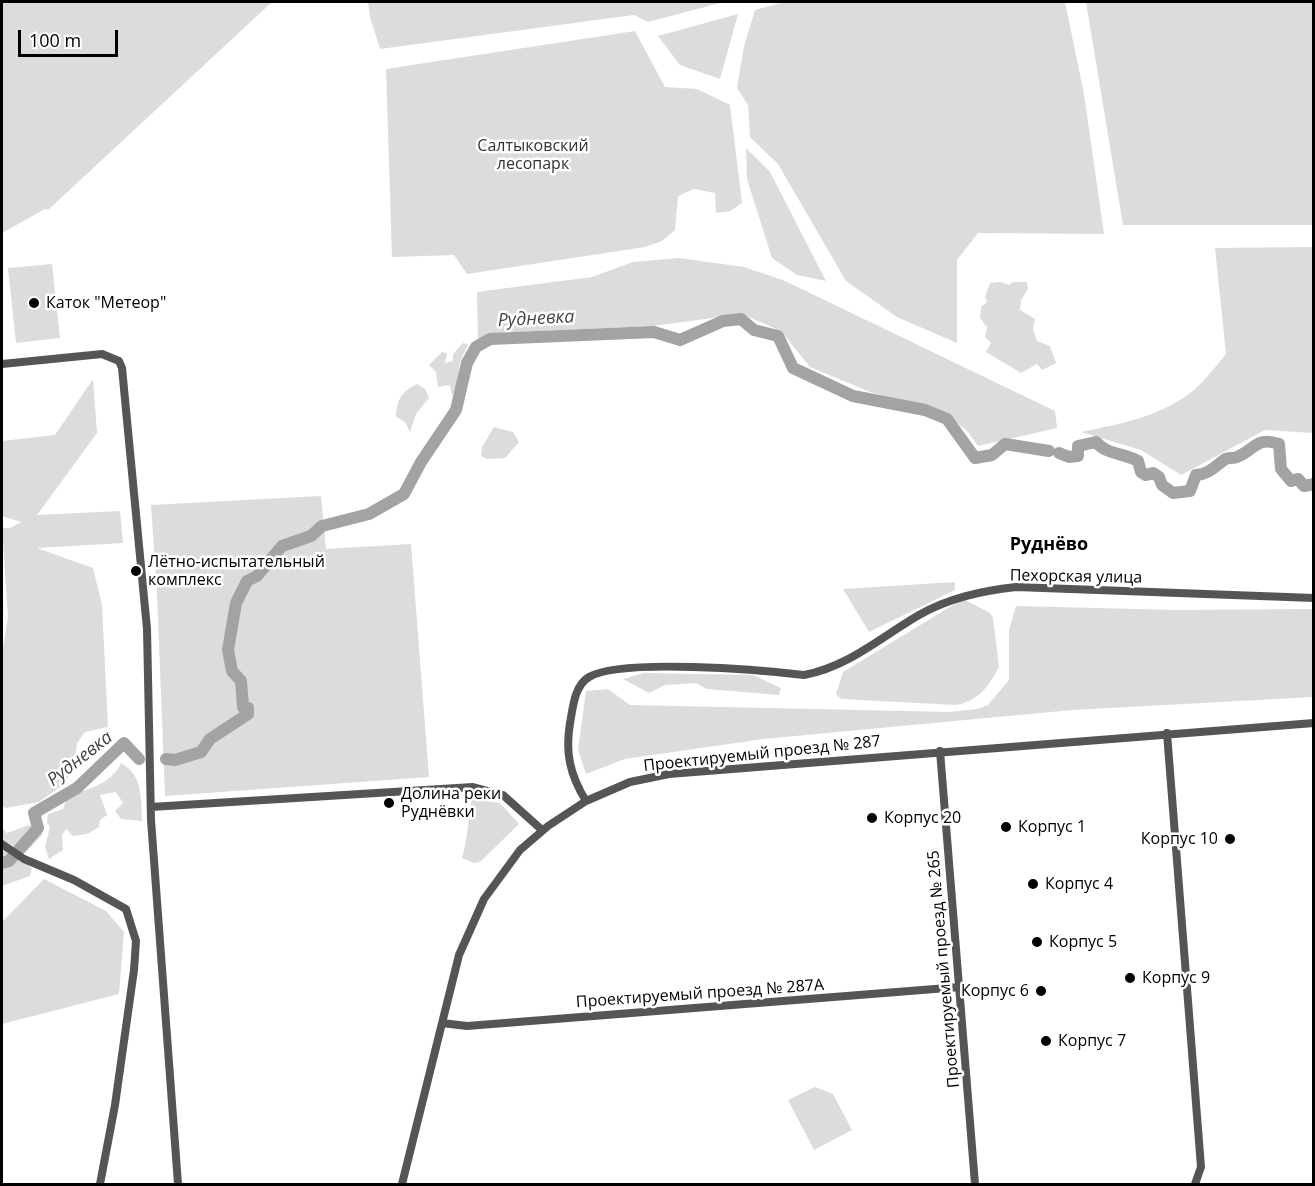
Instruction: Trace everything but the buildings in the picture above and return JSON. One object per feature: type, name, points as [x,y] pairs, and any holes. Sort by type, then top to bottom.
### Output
[{"type":"street","points":[[2,364],[111,355],[119,361],[122,368],[147,629],[151,807],[178,1185]]},
{"type":"street","name":"Пехорская улица","points":[[586,801],[569,767],[567,746],[578,691],[588,677],[642,667],[804,675],[826,671],[951,599],[985,590],[1016,587],[1314,598]]},
{"type":"street","name":"Проектируемый проезд № 287","points":[[402,1185],[459,956],[475,914],[520,850],[542,830],[586,801],[630,782],[669,774],[1314,723]]},
{"type":"street","points":[[1167,733],[1201,1167],[1195,1185]]},
{"type":"street","name":"Проектируемый проезд № 265","points":[[940,751],[975,1185]]},
{"type":"street","points":[[151,807],[361,796],[473,787],[503,795],[542,830]]},
{"type":"street","points":[[4,846],[24,859],[74,880],[126,909],[132,924],[136,941],[130,1010],[100,1185]]},
{"type":"street","name":"Проектируемый проезд № 287А","points":[[442,1023],[467,1026],[960,987]]},
{"type":"green space","points":[[2,2],[272,2],[48,210],[45,209],[2,233]]},
{"type":"green space","points":[[368,2],[724,2],[648,22],[634,15],[380,49]]},
{"type":"green space","points":[[784,2],[1065,2],[1084,94],[1104,234],[978,233],[957,260],[957,343],[897,317],[846,281],[778,164],[750,137],[748,105],[737,88],[744,46],[755,10]]},
{"type":"green space","points":[[1086,2],[1313,2],[1313,225],[1123,225]]},
{"type":"green space","points":[[738,14],[720,79],[680,65],[658,36]]},
{"type":"green space","name":"Салтыковский лесопарк","points":[[635,31],[665,87],[697,89],[730,105],[742,203],[730,211],[716,213],[715,193],[694,189],[678,196],[675,230],[662,241],[645,247],[467,274],[454,255],[392,257],[386,69]]},
{"type":"green space","points":[[746,148],[770,172],[826,281],[797,275],[772,258],[747,179]]},
{"type":"green space","points":[[1313,247],[1313,433],[1265,430],[1181,475],[1141,450],[1081,432],[1141,418],[1170,406],[1195,389],[1226,354],[1215,248]]},
{"type":"green space","points":[[679,258],[744,267],[783,280],[1055,411],[1057,428],[978,446],[968,432],[946,413],[870,392],[810,367],[781,331],[742,314],[654,326],[514,332],[478,338],[477,292],[592,277],[633,262]]},
{"type":"green space","name":"Каток \"Метеор\"","points":[[52,264],[60,338],[16,343],[8,268]]},
{"type":"green space","points":[[1001,282],[1009,285],[1013,282],[1027,282],[1028,289],[1021,300],[1020,310],[1035,319],[1033,329],[1037,341],[1050,346],[1056,363],[1042,370],[1037,364],[1021,373],[986,352],[991,343],[985,337],[987,327],[980,318],[981,307],[987,302],[985,297],[990,283]]},
{"type":"green space","points":[[463,343],[468,344],[460,362],[456,389],[452,396],[450,385],[438,387],[436,372],[429,365],[442,352],[447,353],[445,363],[453,361],[453,354]]},
{"type":"green space","points":[[93,379],[97,433],[37,515],[120,511],[123,543],[37,548],[93,568],[102,605],[108,727],[85,732],[77,743],[74,767],[63,785],[39,802],[6,808],[2,806],[2,654],[8,616],[2,528],[10,528],[21,522],[2,516],[2,441],[55,435]]},
{"type":"green space","points":[[417,384],[425,389],[429,398],[416,414],[410,432],[405,422],[396,417],[401,397]]},
{"type":"green space","points":[[494,427],[513,432],[519,442],[505,458],[487,459],[481,456],[482,447]]},
{"type":"green space","points":[[321,496],[326,549],[411,544],[429,777],[165,796],[151,505]]},
{"type":"green space","points":[[955,582],[955,590],[869,632],[843,589]]},
{"type":"green space","points":[[963,599],[990,613],[993,618],[999,667],[991,681],[977,696],[957,705],[841,699],[836,694],[843,672]]},
{"type":"green space","points":[[1016,606],[1176,610],[1313,609],[1313,697],[1072,710],[763,739],[625,759],[586,774],[578,750],[586,691],[608,689],[630,705],[950,712],[977,709],[988,705],[1009,680],[1009,630]]},
{"type":"green space","points":[[644,673],[753,675],[781,688],[779,695],[707,689],[696,683],[665,685],[649,693],[623,679]]},
{"type":"green space","points":[[121,763],[128,768],[137,781],[141,796],[142,821],[121,819],[115,811],[123,803],[116,792],[100,795],[107,815],[100,820],[99,827],[87,834],[73,836],[66,829],[62,835],[63,850],[49,859],[45,847],[50,827],[47,823],[48,814],[63,809],[66,800],[76,794],[105,781],[115,773]]},
{"type":"green space","points":[[472,798],[500,803],[519,824],[480,862],[474,863],[462,858]]},
{"type":"green space","points":[[29,825],[43,834],[25,853],[2,839],[2,828],[7,833]]},
{"type":"green space","points":[[2,848],[32,868],[30,876],[2,886]]},
{"type":"green space","points":[[44,879],[106,911],[124,932],[119,994],[2,1024],[2,922]]},
{"type":"green space","points":[[815,1087],[833,1094],[852,1130],[814,1150],[788,1100]]},
{"type":"waterway","name":"Рудневка","points":[[166,759],[175,760],[201,752],[210,739],[248,714],[248,708],[243,707],[241,681],[232,671],[228,650],[236,603],[247,581],[257,576],[282,546],[311,536],[322,526],[369,514],[404,494],[421,462],[456,410],[467,363],[476,347],[490,339],[654,332],[680,340],[723,321],[741,319],[754,330],[778,336],[793,368],[853,396],[925,410],[947,419],[975,458],[992,455],[1005,444],[1049,451]]},
{"type":"waterway","name":"Рудневка","points":[[1059,453],[1069,457],[1078,456],[1078,446],[1096,442],[1110,452],[1138,461],[1141,472],[1146,475],[1153,473],[1159,477],[1162,485],[1173,493],[1190,491],[1196,475],[1208,472],[1226,459],[1237,457],[1260,443],[1271,442],[1279,444],[1281,469],[1291,481],[1298,479],[1304,486],[1314,484]]},
{"type":"waterway","name":"Рудневка","points":[[2,863],[9,861],[38,828],[34,813],[77,788],[124,743],[139,759]]},
{"type":"place","name":"Каток \"Метеор\"","points":[[34,303]]},
{"type":"place","name":"Лётно-испытательный комплекс","points":[[136,571]]},
{"type":"place","name":"Долина реки Руднёвки","points":[[389,803]]},
{"type":"place","name":"Корпус 20","points":[[872,818]]},
{"type":"place","name":"Корпус 1","points":[[1006,827]]},
{"type":"place","name":"Корпус 10","points":[[1230,839]]},
{"type":"place","name":"Корпус 4","points":[[1033,884]]},
{"type":"place","name":"Корпус 5","points":[[1037,942]]},
{"type":"place","name":"Корпус 9","points":[[1130,978]]},
{"type":"place","name":"Корпус 6","points":[[1041,991]]},
{"type":"place","name":"Корпус 7","points":[[1046,1041]]},
{"type":"district","name":"Руднёво","points":[[1049,545]]}]
